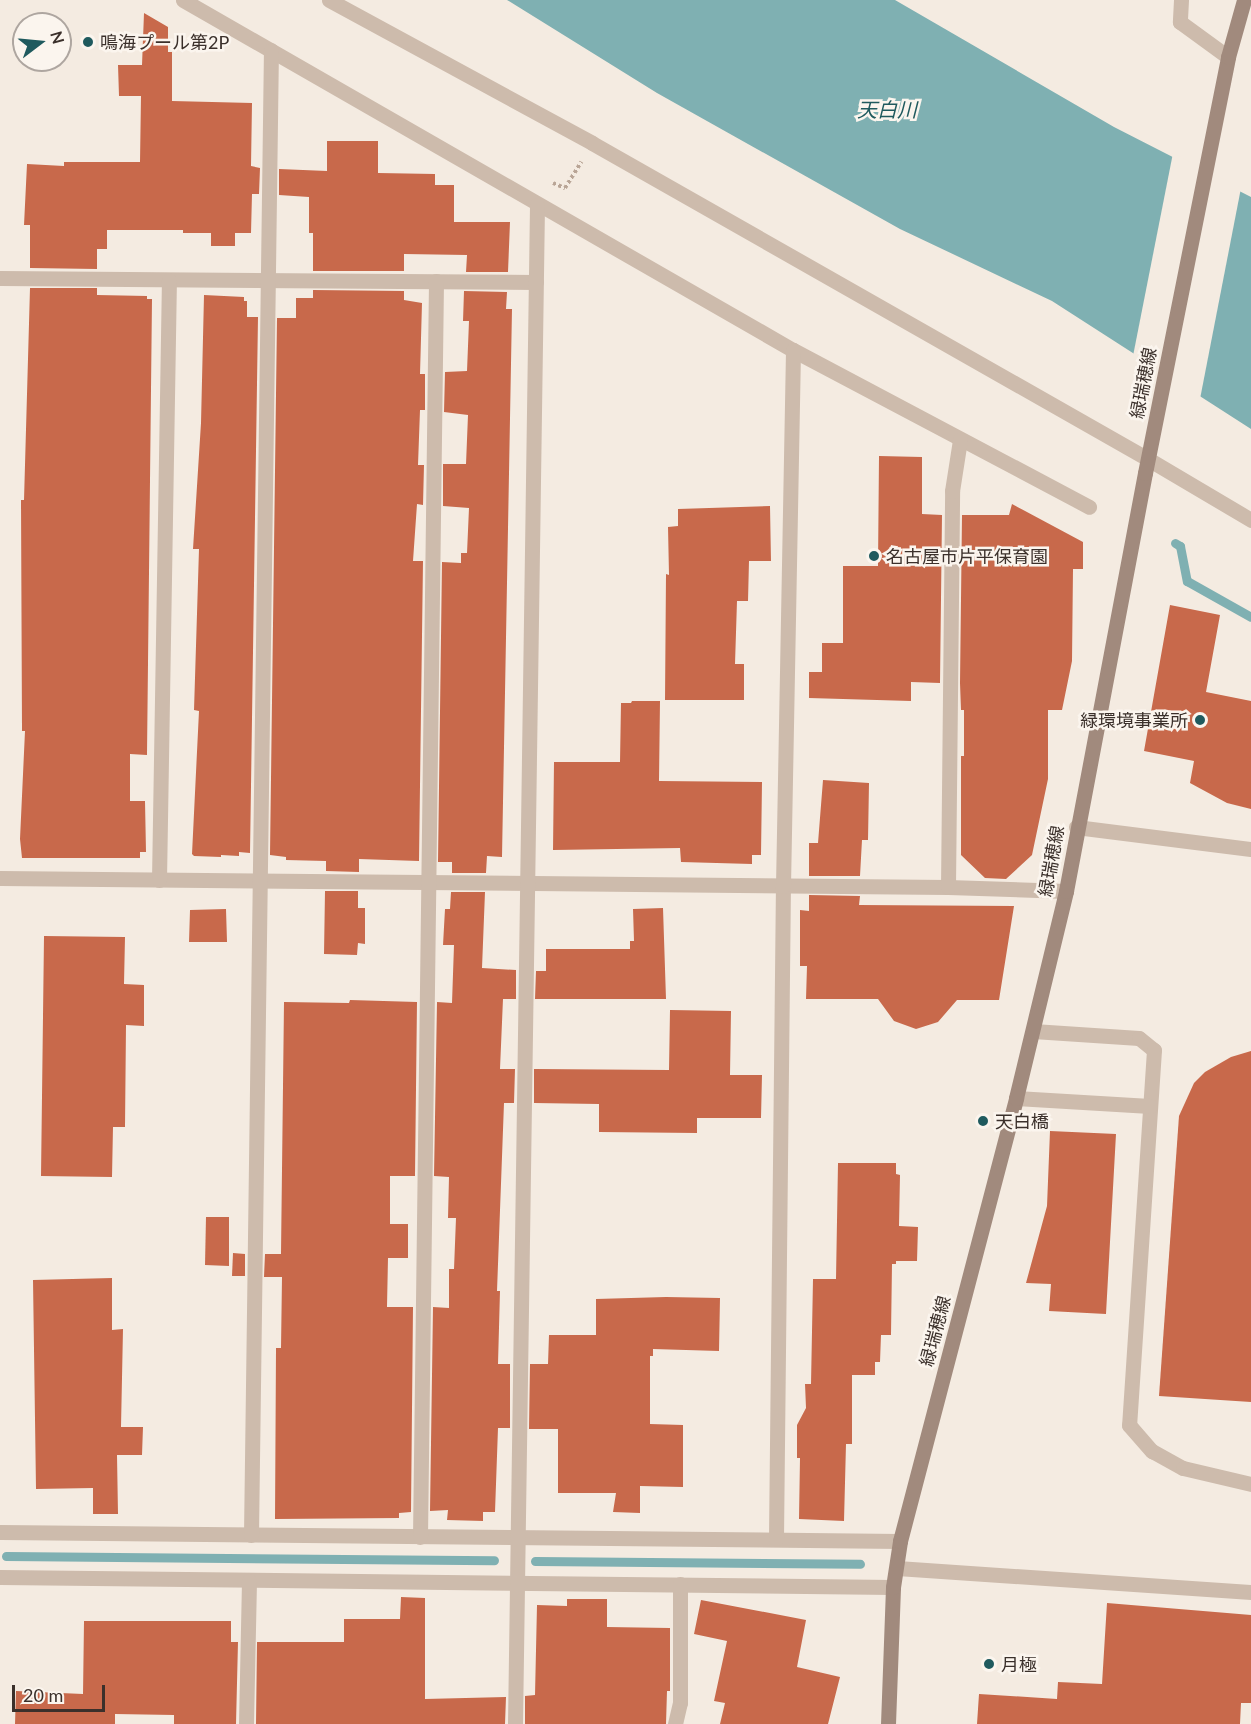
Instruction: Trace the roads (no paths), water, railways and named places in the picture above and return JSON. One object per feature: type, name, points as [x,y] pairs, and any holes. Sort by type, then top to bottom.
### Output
[{"type":"main road","name":"緑瑞穂線","points":[[888,1724],[893,1587],[900,1541],[1016,1098],[1066,891],[1076,827],[1100,714],[1147,461],[1228,57],[1244,0]]},
{"type":"street","points":[[183,0],[793,350],[1089,507]]},
{"type":"street","points":[[329,0],[592,143],[1251,520]]},
{"type":"street","points":[[1181,0],[1180,22],[1228,57]]},
{"type":"street","points":[[251,1535],[271,50]]},
{"type":"street","points":[[515,1724],[537,205]]},
{"type":"street","points":[[0,278],[536,282]]},
{"type":"street","points":[[159,880],[169,280]]},
{"type":"street","points":[[420,1537],[436,281]]},
{"type":"street","points":[[776,1539],[783,886],[793,350]]},
{"type":"street","points":[[948,888],[952,491],[960,440]]},
{"type":"street","points":[[1076,827],[1251,849]]},
{"type":"street","points":[[0,878],[1066,891]]},
{"type":"street","points":[[1033,1031],[1139,1038],[1154,1050],[1129,1425],[1152,1451],[1183,1468],[1251,1484]]},
{"type":"street","points":[[1016,1098],[1150,1106]]},
{"type":"street","points":[[0,1532],[900,1541]]},
{"type":"street","points":[[897,1568],[1251,1592]]},
{"type":"street","points":[[0,1577],[893,1587]]},
{"type":"street","points":[[246,1724],[249,1581]]},
{"type":"street","points":[[675,1724],[680,1703],[680,1584]]},
{"type":"water","name":"天白川","points":[[507,0],[895,0],[1114,127],[1251,197],[1251,429],[1052,301],[900,229],[657,93]]},
{"type":"waterway","points":[[1175,543],[1180,546],[1187,581],[1251,617]]},
{"type":"waterway","points":[[6,1556],[494,1560]]},
{"type":"waterway","points":[[535,1561],[860,1564]]},
{"type":"place","name":"鳴海プール第2P","points":[[88,42]]},
{"type":"place","name":"名古屋市片平保育園","points":[[874,556]]},
{"type":"place","name":"緑環境事業所","points":[[1200,720]]},
{"type":"place","name":"天白橋","points":[[983,1121]]},
{"type":"place","name":"月極","points":[[989,1664]]}]
